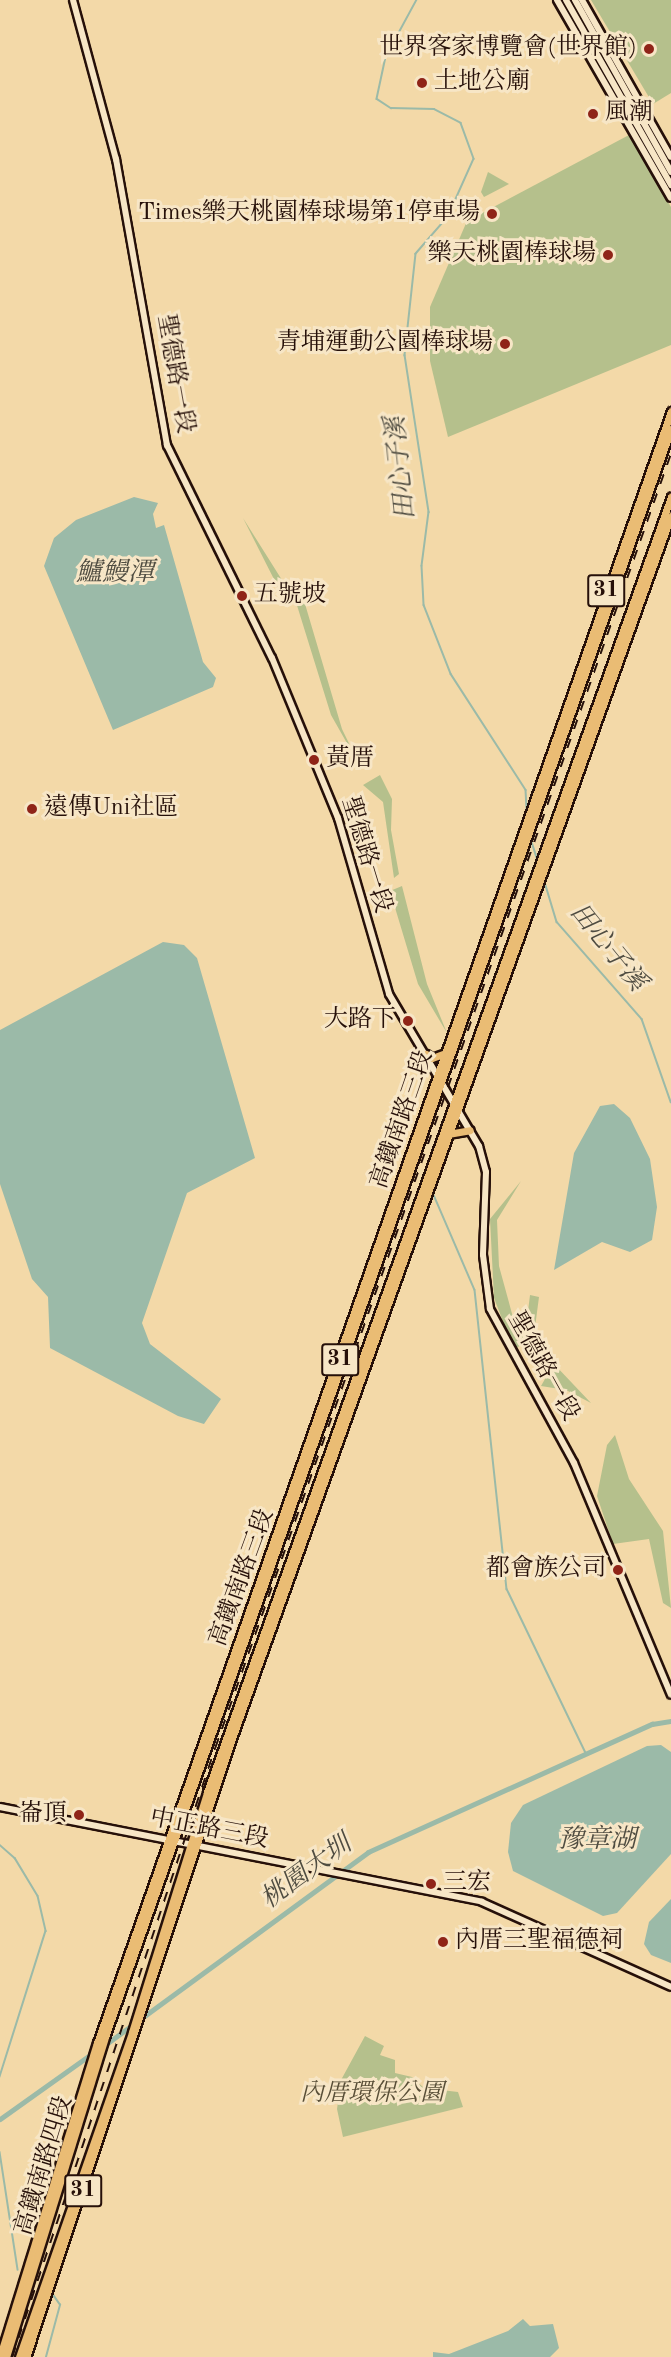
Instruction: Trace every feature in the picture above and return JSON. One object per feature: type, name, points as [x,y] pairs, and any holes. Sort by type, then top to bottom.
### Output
[{"type":"main road","name":"高鐵南路三段","points":[[173,1841],[254,1621],[384,1254],[443,1084],[508,881],[610,579],[671,411]]},
{"type":"main road","name":"高鐵南路三段","points":[[545,773],[671,429]]},
{"type":"main road","name":"高鐵南路三段","points":[[562,813],[671,496]]},
{"type":"main road","name":"高鐵南路三段","points":[[194,1845],[456,1107],[671,516]]},
{"type":"main road","points":[[610,579],[627,550]]},
{"type":"main road","points":[[642,579],[656,557]]},
{"type":"main road","name":"高鐵南路三段","points":[[173,1841],[491,924],[508,881]]},
{"type":"main road","name":"高鐵南路三段","points":[[194,1845],[452,1099],[525,916]]},
{"type":"main road","points":[[426,1054],[432,1059],[448,1051]]},
{"type":"main road","points":[[447,1072],[461,1075]]},
{"type":"main road","points":[[431,1116],[440,1110],[447,1117]]},
{"type":"main road","points":[[448,1134],[470,1130]]},
{"type":"main road","points":[[369,1279],[384,1254]]},
{"type":"main road","points":[[254,1621],[255,1601]]},
{"type":"main road","name":"高鐵南路四段","points":[[6,2357],[99,2055],[173,1841]]},
{"type":"main road","name":"高鐵南路四段","points":[[0,2356],[97,2043],[173,1841]]},
{"type":"main road","name":"高鐵南路四段","points":[[25,2356],[141,2025],[194,1845]]},
{"type":"main road","name":"高鐵南路四段","points":[[25,2356],[89,2151],[132,2032],[194,1845]]},
{"type":"main road","points":[[63,2150],[75,2131]]},
{"type":"main road","points":[[87,2180],[89,2151]]},
{"type":"main road","points":[[22,2308],[23,2283]]},
{"type":"street","name":"聖德路一段","points":[[73,0],[116,159],[167,445],[272,658],[338,818],[389,994],[470,1130],[486,1172],[483,1255],[490,1309],[574,1463],[671,1695]]},
{"type":"street","points":[[558,0],[671,198]]},
{"type":"street","points":[[566,0],[671,184]]},
{"type":"street","points":[[575,0],[670,168]]},
{"type":"street","points":[[582,0],[671,157]]},
{"type":"street","points":[[662,141],[670,168]]},
{"type":"street","name":"中正路三段","points":[[0,1807],[482,1902],[671,1987]]},
{"type":"green space","points":[[591,0],[671,0],[671,93],[653,104]]},
{"type":"green space","points":[[629,135],[671,207],[671,345],[448,437],[430,361],[430,307],[467,221]]},
{"type":"green space","points":[[488,172],[509,184],[484,197],[481,192]]},
{"type":"green space","points":[[243,518],[287,588],[300,587],[342,729],[361,768],[331,715],[295,599],[284,599]]},
{"type":"green space","points":[[380,775],[392,799],[391,830],[399,874],[394,878],[383,802],[363,785]]},
{"type":"green space","points":[[402,886],[427,984],[447,1033],[418,984],[390,891]]},
{"type":"green space","points":[[521,1181],[497,1220],[499,1266],[517,1332],[526,1327],[530,1295],[539,1297],[534,1335],[514,1350],[494,1298],[490,1219]]},
{"type":"green space","points":[[554,1363],[591,1403],[566,1390],[541,1386]]},
{"type":"green space","points":[[615,1435],[629,1479],[663,1531],[671,1608],[663,1603],[649,1539],[613,1544],[597,1496],[607,1445]]},
{"type":"green space","name":"內厝環保公園","points":[[365,2036],[384,2046],[380,2055],[395,2060],[395,2073],[412,2077],[424,2088],[458,2092],[463,2107],[343,2137],[337,2109],[341,2080]]},
{"type":"water","name":"鱸鰻潭","points":[[134,497],[158,503],[153,514],[156,528],[164,525],[203,662],[216,678],[213,687],[113,730],[44,566],[54,538],[76,520]]},
{"type":"water","points":[[163,942],[184,945],[197,958],[255,1158],[187,1193],[142,1323],[150,1344],[221,1399],[204,1424],[178,1416],[50,1348],[48,1297],[32,1279],[0,1184],[0,1030]]},
{"type":"water","points":[[614,1104],[630,1118],[650,1159],[657,1207],[652,1240],[630,1252],[602,1242],[554,1270],[574,1153],[600,1106]]},
{"type":"water","name":"豫章湖","points":[[661,1745],[671,1752],[671,1854],[617,1913],[603,1916],[513,1871],[508,1852],[511,1823],[523,1805],[647,1746]]},
{"type":"water","points":[[671,1899],[671,1963],[651,1955],[644,1944],[649,1922]]},
{"type":"water","points":[[523,2319],[530,2326],[553,2324],[559,2348],[550,2357],[433,2357],[433,2352],[449,2354],[508,2331]]},
{"type":"waterway","name":"田心子溪","points":[[417,0],[386,57],[377,99],[391,108],[434,109],[461,123],[474,159],[448,217],[416,254],[405,355],[429,512],[422,566],[424,605],[451,674],[526,790],[527,810]]},
{"type":"waterway","name":"田心子溪","points":[[530,836],[538,860]]},
{"type":"waterway","name":"田心子溪","points":[[544,879],[557,922],[642,1019],[671,1102]]},
{"type":"waterway","points":[[434,1195],[475,1290],[507,1589],[586,1753]]},
{"type":"waterway","name":"桃園大圳","points":[[102,2047],[368,1852],[652,1724],[671,1721]]},
{"type":"waterway","points":[[0,1845],[15,1858],[38,1896],[46,1931],[0,2077]]},
{"type":"waterway","name":"桃園大圳","points":[[0,2119],[94,2052]]},
{"type":"waterway","points":[[0,2152],[18,2270]]},
{"type":"waterway","points":[[46,2357],[60,2305],[53,2295]]},
{"type":"railway","points":[[12,2357],[215,1748],[671,453]]},
{"type":"place","name":"世界客家博覽會(世界館)","points":[[649,49]]},
{"type":"place","name":"土地公廟","points":[[422,83]]},
{"type":"place","name":"風潮","points":[[593,114]]},
{"type":"place","name":"Times樂天桃園棒球場第1停車場","points":[[492,214]]},
{"type":"place","name":"樂天桃園棒球場","points":[[608,255]]},
{"type":"place","name":"青埔運動公園棒球場","points":[[505,344]]},
{"type":"place","name":"五號坡","points":[[242,596]]},
{"type":"place","name":"黃厝","points":[[314,760]]},
{"type":"place","name":"遠傳Uni社區","points":[[32,809]]},
{"type":"place","name":"大路下","points":[[408,1021]]},
{"type":"place","name":"都會族公司","points":[[618,1570]]},
{"type":"place","name":"崙頂","points":[[79,1815]]},
{"type":"place","name":"三宏","points":[[431,1884]]},
{"type":"place","name":"內厝三聖福德祠","points":[[443,1942]]}]
